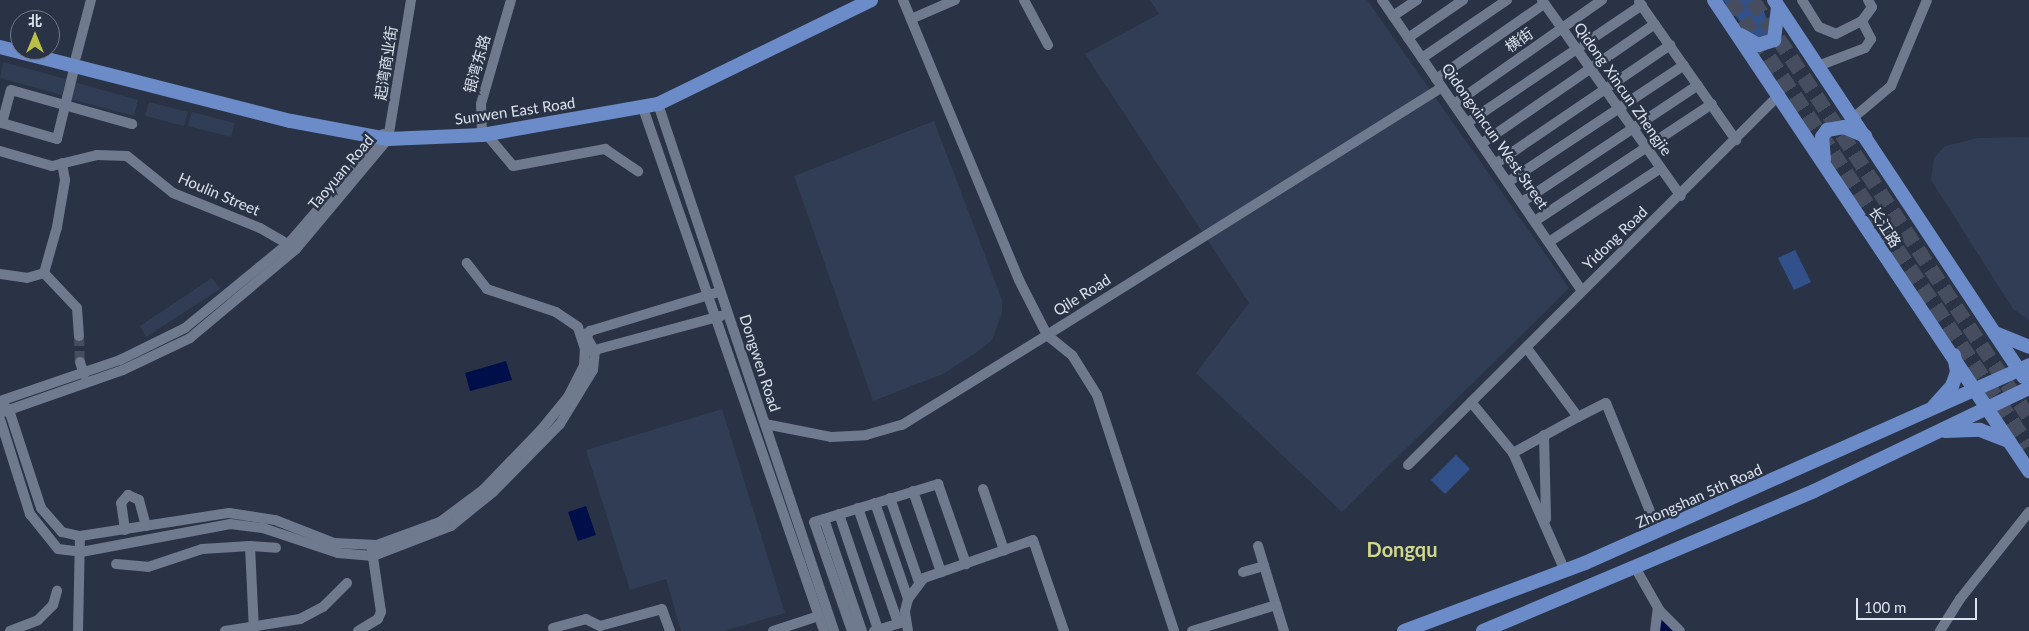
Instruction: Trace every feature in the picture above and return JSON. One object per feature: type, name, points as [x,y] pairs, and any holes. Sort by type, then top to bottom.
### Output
[{"type":"main road","name":"Sunwen East Road","points":[[486,132],[655,96],[855,0]]},
{"type":"main road","name":"Sunwen East Road","points":[[0,47],[76,61],[291,121],[385,136],[486,132],[643,108],[658,104],[871,0]]},
{"type":"main road","name":"长江路","points":[[1714,0],[1780,94],[1825,164],[1978,389],[2029,470]]},
{"type":"main road","points":[[1736,32],[1758,45],[1769,44],[1779,28],[1776,3]]},
{"type":"main road","points":[[1483,631],[1636,569],[2029,388],[2024,367],[1995,333],[1776,3]]},
{"type":"main road","name":"Sunwen East Road","points":[[60,54],[76,61]]},
{"type":"main road","points":[[1825,164],[1822,143],[1828,130],[1844,127],[1865,136]]},
{"type":"main road","points":[[1995,333],[2029,347]]},
{"type":"main road","points":[[1928,412],[1952,386],[1957,372],[1954,355]]},
{"type":"main road","name":"Zhongshan 5th Road","points":[[1404,631],[1565,571],[1928,412],[2002,379],[2024,367]]},
{"type":"main road","points":[[1937,432],[1980,430],[2011,442]]},
{"type":"street","points":[[91,0],[66,102],[64,111],[57,139],[2,124],[12,90],[58,103],[67,106],[132,124]]},
{"type":"street","name":"起湾商业街","points":[[385,136],[411,0]]},
{"type":"street","name":"银湾东路","points":[[486,132],[481,104],[511,0]]},
{"type":"street","name":"Qile Road","points":[[903,0],[1019,280],[1048,335],[1439,83],[1543,2]]},
{"type":"street","points":[[911,19],[955,0]]},
{"type":"street","points":[[1024,0],[1048,45]]},
{"type":"street","name":"Qidongxincun West Street","points":[[1382,0],[1582,290]]},
{"type":"street","points":[[1392,16],[1417,0]]},
{"type":"street","points":[[1408,38],[1463,0]]},
{"type":"street","points":[[1422,58],[1507,0]]},
{"type":"street","name":"横街","points":[[1454,104],[1602,0]]},
{"type":"street","points":[[1802,0],[1820,26],[1836,34],[1862,21],[1872,7],[1868,0]]},
{"type":"street","points":[[1853,118],[1891,86],[1927,0]]},
{"type":"street","name":"Qidong Xincun Zhengjie","points":[[1543,2],[1680,196]]},
{"type":"street","points":[[1467,123],[1576,50],[1640,3],[1736,140]]},
{"type":"street","points":[[1818,66],[1865,48],[1871,39],[1862,21]]},
{"type":"street","points":[[1481,144],[1655,24]]},
{"type":"street","points":[[1495,164],[1670,45]]},
{"type":"street","points":[[1508,182],[1619,110],[1684,64]]},
{"type":"street","points":[[1522,202],[1698,85]]},
{"type":"street","name":"Yidong Road","points":[[1408,465],[1582,290],[1680,196],[1780,94]]},
{"type":"street","name":"Dongwen Road","points":[[658,104],[834,631]]},
{"type":"street","points":[[1536,222],[1712,104]]},
{"type":"street","name":"Dongwen Road","points":[[643,108],[824,631]]},
{"type":"street","points":[[486,132],[513,166],[605,148],[638,171]]},
{"type":"street","name":"Taoyuan Road","points":[[4,412],[123,370],[190,338],[265,269],[385,136]]},
{"type":"street","name":"Taoyuan Road","points":[[0,402],[84,374],[185,328],[265,269],[296,249],[385,136]]},
{"type":"street","name":"Houlin Street","points":[[0,152],[52,166],[113,153],[127,156],[173,193],[260,228],[288,244]]},
{"type":"street","points":[[44,273],[58,227],[65,180],[62,163]]},
{"type":"street","points":[[1549,242],[1660,168]]},
{"type":"street","points":[[0,419],[30,514],[58,549],[81,552],[230,524],[263,528],[338,553],[373,556],[443,531],[493,492],[577,401],[593,370],[586,341],[556,312],[487,289],[467,263]]},
{"type":"street","points":[[0,274],[27,278],[44,273]]},
{"type":"street","points":[[44,273],[77,308],[80,336]]},
{"type":"street","points":[[586,341],[720,291]]},
{"type":"street","points":[[586,341],[728,315]]},
{"type":"street","points":[[765,424],[831,437],[866,435],[902,425],[1048,335],[1072,355],[1097,395],[1174,631]]},
{"type":"street","points":[[0,402],[44,513],[62,532],[80,536],[125,530],[201,515],[252,515],[334,543],[372,545],[434,525],[483,490],[568,397],[584,366],[586,341]]},
{"type":"street","points":[[1526,347],[1578,417]]},
{"type":"street","points":[[80,362],[84,374]]},
{"type":"street","points":[[1471,402],[1514,453],[1565,571]]},
{"type":"street","points":[[1514,453],[1606,403],[1658,531]]},
{"type":"street","points":[[1544,435],[1546,525]]},
{"type":"street","points":[[852,631],[814,522],[938,484],[966,564]]},
{"type":"street","points":[[983,488],[1004,550]]},
{"type":"street","points":[[913,491],[941,572]]},
{"type":"street","points":[[125,530],[120,503],[128,495],[139,500],[146,526]]},
{"type":"street","points":[[890,498],[919,582]]},
{"type":"street","points":[[875,503],[908,599]]},
{"type":"street","points":[[858,508],[904,625]]},
{"type":"street","points":[[1940,631],[1960,599],[2029,512]]},
{"type":"street","points":[[839,514],[876,630],[904,625]]},
{"type":"street","points":[[824,519],[862,631]]},
{"type":"street","points":[[78,631],[80,536]]},
{"type":"street","points":[[904,625],[908,599],[919,582],[941,572],[1033,540],[1064,631]]},
{"type":"street","points":[[358,631],[378,619],[381,612],[372,545]]},
{"type":"street","points":[[250,546],[252,628]]},
{"type":"street","points":[[116,564],[148,567],[202,549],[250,546],[276,548]]},
{"type":"street","points":[[1258,546],[1284,631]]},
{"type":"street","points":[[1243,572],[1264,566]]},
{"type":"street","points":[[1636,569],[1658,608],[1677,630]]},
{"type":"street","points":[[225,631],[300,619],[323,607],[347,583]]},
{"type":"street","points":[[10,631],[38,620],[53,605],[58,591]]},
{"type":"street","points":[[1192,630],[1276,605]]},
{"type":"street","points":[[1655,631],[1658,608]]},
{"type":"street","points":[[553,628],[586,619],[600,626],[662,609],[670,631]]},
{"type":"street","points":[[773,631],[819,616]]},
{"type":"shaded area","points":[[1150,0],[1367,0],[1569,288],[1342,512],[1196,373],[1249,303],[1085,54],[1159,14]]},
{"type":"shaded area","points":[[1723,0],[1759,0],[1772,31],[1764,39],[1751,35]]},
{"type":"shaded area","points":[[3,62],[66,79],[62,95],[0,78]]},
{"type":"shaded area","points":[[74,82],[138,100],[134,116],[70,99]]},
{"type":"shaded area","points":[[149,102],[188,112],[184,126],[145,116]]},
{"type":"shaded area","points":[[192,112],[235,123],[231,137],[188,126]]},
{"type":"shaded area","points":[[934,121],[1002,300],[1002,313],[992,340],[977,352],[943,374],[873,401],[794,176]]},
{"type":"shaded area","points":[[2029,137],[2029,320],[2013,309],[1931,180],[1934,158],[1945,146],[1978,138]]},
{"type":"shaded area","points":[[1795,250],[1811,282],[1794,290],[1778,258]]},
{"type":"shaded area","points":[[212,278],[220,289],[146,337],[140,326]]},
{"type":"shaded area","points":[[506,361],[512,380],[470,391],[465,373]]},
{"type":"shaded area","points":[[722,409],[785,613],[724,631],[681,631],[666,579],[630,590],[586,450]]},
{"type":"shaded area","points":[[1456,455],[1470,469],[1445,494],[1431,480]]},
{"type":"shaded area","points":[[586,506],[596,535],[578,541],[568,512]]},
{"type":"waterway","points":[[1665,631],[1666,627]]},
{"type":"tunnel","points":[[1731,0],[2029,446]]},
{"type":"tunnel","points":[[1753,0],[2029,417]]},
{"type":"tunnel","points":[[79,336],[80,362]]},
{"type":"district","name":"Dongqu","points":[[1402,549]]}]
